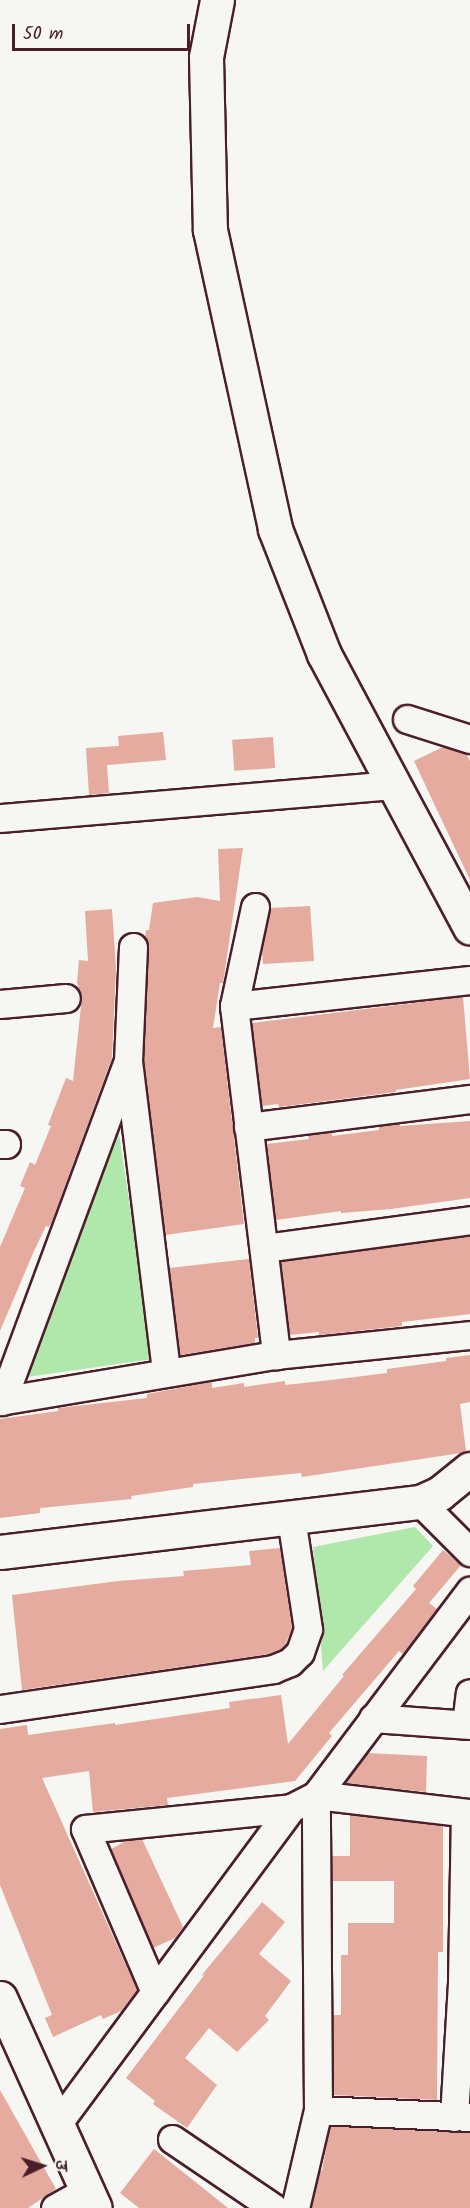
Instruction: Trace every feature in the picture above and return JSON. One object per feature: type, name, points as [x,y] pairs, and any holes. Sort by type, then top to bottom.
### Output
[{"type":"street","points":[[217,0],[206,57],[210,230],[275,529],[324,654],[470,928]]},
{"type":"street","points":[[406,719],[470,739]]},
{"type":"street","points":[[0,818],[395,785]]},
{"type":"street","points":[[255,907],[234,1006],[276,1355]]},
{"type":"street","points":[[134,947],[128,1061],[166,1372]]},
{"type":"street","points":[[234,1006],[470,980]]},
{"type":"street","points":[[0,1004],[66,998]]},
{"type":"street","points":[[1,1401],[128,1061]]},
{"type":"street","points":[[249,1127],[470,1099]]},
{"type":"street","points":[[264,1248],[470,1220]]},
{"type":"street","points":[[1,1401],[276,1355],[470,1335]]},
{"type":"street","points":[[1,1548],[291,1518],[420,1502],[440,1493],[470,1469]]},
{"type":"street","points":[[420,1502],[470,1552]]},
{"type":"street","points":[[0,1709],[273,1669],[290,1662],[300,1652],[308,1629],[291,1518]]},
{"type":"street","points":[[154,1992],[85,1829],[291,1808],[316,1795],[470,1591]]},
{"type":"street","points":[[373,1718],[468,1725],[470,1693]]},
{"type":"street","points":[[316,1795],[467,1813],[462,2117],[318,2110]]},
{"type":"street","points":[[295,2208],[318,2110],[316,1795]]},
{"type":"street","points":[[58,2123],[291,1808]]},
{"type":"street","points":[[0,1998],[91,2199],[55,2208]]},
{"type":"street","points":[[172,2139],[274,2208]]},
{"type":"green space","points":[[119,1134],[153,1359],[20,1378]]},
{"type":"green space","points":[[415,1527],[433,1546],[323,1671],[313,1547]]},
{"type":"building","points":[[163,732],[166,760],[107,765],[109,793],[89,795],[86,748],[119,746],[118,736]]},
{"type":"building","points":[[273,737],[275,768],[234,771],[232,740]]},
{"type":"building","points":[[443,747],[466,754],[470,761],[470,880],[414,761]]},
{"type":"building","points":[[243,848],[223,983],[220,983],[213,1028],[221,1027],[244,1224],[165,1235],[144,1060],[149,948],[145,937],[146,930],[149,930],[153,903],[197,897],[220,901],[218,849]]},
{"type":"building","points":[[310,906],[314,961],[263,964],[262,949],[270,908]]},
{"type":"building","points":[[112,909],[116,968],[112,1058],[52,1221],[49,1227],[46,1226],[34,1251],[0,1331],[0,1247],[25,1188],[20,1186],[30,1162],[35,1165],[51,1126],[48,1125],[66,1078],[73,1081],[82,997],[77,983],[79,960],[88,961],[85,911]]},
{"type":"building","points":[[463,997],[470,1079],[396,1090],[396,1092],[279,1107],[278,1104],[262,1106],[252,1023]]},
{"type":"building","points":[[470,1121],[470,1198],[391,1209],[341,1213],[341,1211],[276,1220],[267,1144],[309,1139],[308,1135],[332,1132],[332,1136],[379,1130],[379,1126]]},
{"type":"building","points":[[470,1236],[470,1314],[402,1322],[402,1326],[319,1335],[319,1332],[289,1335],[281,1262]]},
{"type":"building","points":[[249,1259],[258,1338],[255,1338],[255,1343],[180,1355],[169,1268]]},
{"type":"building","points":[[470,1355],[470,1402],[460,1404],[466,1451],[461,1453],[302,1477],[301,1473],[193,1484],[193,1487],[131,1496],[132,1499],[40,1508],[40,1513],[0,1518],[0,1419],[58,1411],[58,1408],[147,1398],[147,1394],[212,1382],[212,1388],[244,1383],[244,1387],[285,1381],[285,1385],[387,1373],[387,1369],[446,1361],[446,1358]]},
{"type":"building","points":[[280,1548],[292,1628],[281,1649],[269,1654],[22,1690],[12,1595],[118,1581],[184,1576],[183,1571],[251,1565],[249,1551]]},
{"type":"building","points":[[443,1550],[461,1565],[429,1603],[437,1609],[403,1654],[399,1651],[329,1733],[332,1736],[295,1781],[167,1798],[168,1805],[93,1812],[89,1771],[42,1778],[137,1990],[121,2011],[103,2019],[101,2015],[53,2037],[45,2018],[52,2015],[0,1885],[0,1729],[27,1725],[28,1735],[115,1723],[115,1725],[230,1708],[229,1702],[281,1695],[288,1744],[344,1676],[342,1675],[416,1589],[413,1586]]},
{"type":"building","points":[[367,1753],[427,1756],[426,1792],[345,1783]]},
{"type":"building","points":[[350,1815],[443,1826],[443,1952],[438,1952],[437,2100],[334,2095],[333,2015],[341,2015],[341,1955],[348,1955],[348,1923],[394,1923],[394,1881],[332,1881],[332,1856],[350,1856]]},
{"type":"building","points":[[142,1839],[183,1927],[175,1938],[153,1948],[111,1849],[128,1840]]},
{"type":"building","points":[[262,1902],[285,1922],[259,1954],[291,1981],[265,2016],[269,2020],[237,2052],[209,2028],[185,2058],[217,2085],[187,2128],[153,2104],[155,2101],[126,2078],[205,1974],[201,1976]]},
{"type":"building","points":[[0,2090],[56,2189],[28,2208],[0,2208]]},
{"type":"building","points":[[330,2126],[470,2133],[470,2208],[311,2208],[320,2171],[322,2171]]},
{"type":"building","points":[[154,2149],[228,2208],[139,2208],[120,2193]]}]
